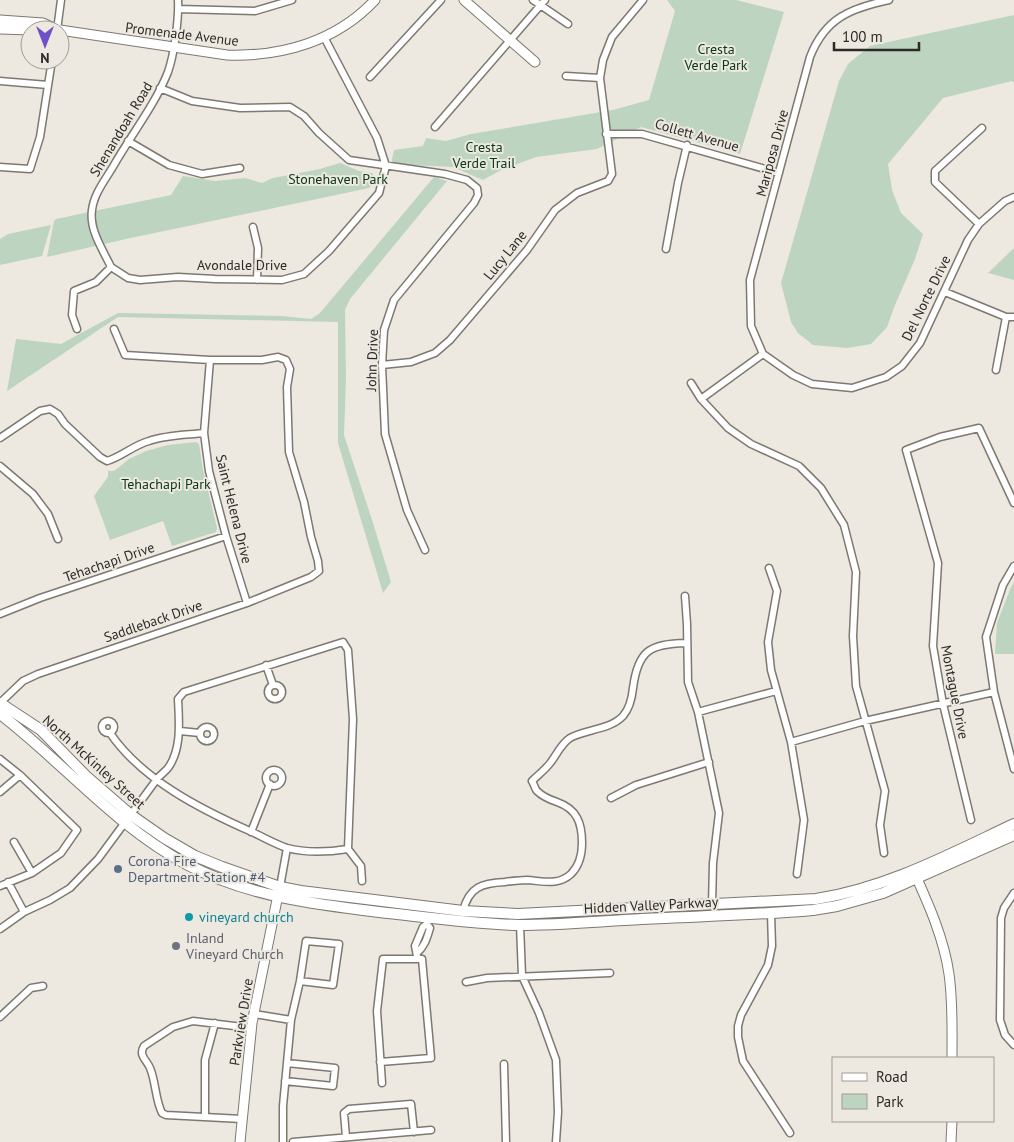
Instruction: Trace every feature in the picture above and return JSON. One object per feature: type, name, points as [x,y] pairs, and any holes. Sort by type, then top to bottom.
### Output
[{"type":"main road","name":"North McKinley Street","points":[[0,703],[41,730],[128,819]]},
{"type":"main road","name":"North McKinley Street","points":[[0,714],[23,732],[78,783],[128,819],[195,856],[279,892]]},
{"type":"main road","name":"Hidden Valley Parkway","points":[[279,892],[328,906],[427,921],[520,925],[771,913],[837,906],[883,893],[1014,824]]},
{"type":"main road","name":"Hidden Valley Parkway","points":[[279,892],[464,911],[518,914],[796,901],[837,896],[915,875],[1014,835]]},
{"type":"main road","points":[[404,905],[427,913],[427,921]]},
{"type":"main road","points":[[475,912],[483,918],[512,919],[520,925],[529,919],[560,918],[567,913]]},
{"type":"street","points":[[58,20],[61,0]]},
{"type":"street","name":"Shenandoah Road","points":[[111,267],[95,235],[91,211],[96,195],[168,72],[173,48],[178,0]]},
{"type":"street","points":[[178,9],[255,11],[292,0]]},
{"type":"street","name":"Promenade Avenue","points":[[70,32],[227,55],[255,55],[280,52],[324,37],[353,21],[375,0]]},
{"type":"street","points":[[370,77],[440,0]]},
{"type":"street","points":[[464,0],[535,62]]},
{"type":"street","points":[[533,0],[568,24]]},
{"type":"street","points":[[435,127],[545,0]]},
{"type":"street","name":"Lucy Lane","points":[[382,365],[411,362],[434,353],[450,340],[527,250],[556,210],[577,194],[608,180],[612,174],[600,78],[603,60],[612,37],[643,0]]},
{"type":"street","name":"Mariposa Drive","points":[[763,354],[751,326],[750,280],[810,57],[815,44],[828,27],[848,11],[889,0]]},
{"type":"street","name":"Promenade Avenue","points":[[0,20],[20,21]]},
{"type":"street","points":[[0,29],[20,30]]},
{"type":"street","points":[[160,88],[192,100],[240,108],[290,107],[304,116],[319,133],[349,160],[386,166],[377,138],[324,37]]},
{"type":"street","points":[[0,167],[30,169],[40,137],[50,70]]},
{"type":"street","points":[[566,76],[600,78]]},
{"type":"street","points":[[0,81],[48,85]]},
{"type":"street","points":[[979,224],[935,182],[935,171],[982,128]]},
{"type":"street","name":"Collett Avenue","points":[[606,134],[642,134],[687,145],[779,173]]},
{"type":"street","points":[[128,141],[170,165],[202,174],[240,168]]},
{"type":"street","points":[[666,248],[687,145]]},
{"type":"street","name":"John Drive","points":[[386,166],[445,174],[467,180],[477,188],[478,195],[474,203],[394,300],[384,330],[382,365],[385,434],[407,510],[425,550]]},
{"type":"street","name":"Avondale Drive","points":[[111,267],[128,278],[140,280],[178,277],[215,280],[282,280],[304,274],[329,250],[378,193],[386,166]]},
{"type":"street","name":"Del Norte Drive","points":[[763,354],[793,375],[812,384],[852,388],[886,377],[902,366],[920,343],[968,240],[979,224],[1005,201],[1014,196]]},
{"type":"street","points":[[254,227],[258,248],[257,280]]},
{"type":"street","points":[[77,329],[72,314],[74,291],[96,282],[111,267]]},
{"type":"street","points":[[945,292],[1006,317],[1014,317]]},
{"type":"street","points":[[996,370],[1006,317]]},
{"type":"street","points":[[114,328],[125,355],[210,360]]},
{"type":"street","points":[[702,399],[763,354]]},
{"type":"street","name":"Saddleback Drive","points":[[0,703],[24,681],[38,674],[247,603],[310,577],[319,570],[304,502],[289,452],[287,387],[290,369],[286,360],[278,357],[262,360],[210,360]]},
{"type":"street","name":"Saint Helena Drive","points":[[210,360],[204,433],[209,471],[226,536],[247,603]]},
{"type":"street","points":[[691,383],[702,399],[728,428],[751,444],[799,466],[821,488],[844,525],[856,572],[853,636],[856,686],[885,791],[880,825],[884,853]]},
{"type":"street","points":[[0,438],[40,411],[50,409],[58,414],[100,457],[107,461],[150,440],[204,433]]},
{"type":"street","name":"Montague Drive","points":[[971,820],[943,704],[932,646],[938,563],[906,450],[940,437],[979,428],[1014,503]]},
{"type":"street","points":[[0,466],[33,494],[48,514],[58,539]]},
{"type":"street","name":"Tehachapi Drive","points":[[0,614],[40,598],[226,536]]},
{"type":"street","points":[[1014,566],[1003,585],[986,637],[994,692],[1014,769]]},
{"type":"street","points":[[769,568],[777,591],[768,642],[770,670],[792,742],[804,820],[797,874]]},
{"type":"street","points":[[685,596],[688,682],[698,712],[719,812],[713,863],[712,905]]},
{"type":"street","points":[[0,929],[24,912],[70,888],[98,859],[157,779],[168,768],[180,731],[178,699],[184,692],[343,642],[348,650],[353,719],[348,850],[361,866],[362,881]]},
{"type":"street","points":[[464,911],[466,899],[471,892],[489,882],[526,880],[547,883],[560,881],[570,875],[577,867],[581,857],[582,837],[578,816],[566,805],[550,799],[537,791],[532,781],[570,739],[622,717],[629,706],[636,668],[647,652],[658,645],[686,643]]},
{"type":"street","points":[[266,665],[273,685]]},
{"type":"street","points":[[698,712],[776,691]]},
{"type":"street","points":[[792,742],[865,721],[994,692]]},
{"type":"street","points":[[180,731],[200,733]]},
{"type":"street","points":[[110,733],[134,761],[157,779],[209,813],[287,848],[323,851],[348,850]]},
{"type":"street","points":[[0,759],[20,775],[77,830],[61,853],[32,873],[0,886]]},
{"type":"street","points":[[611,798],[636,785],[709,762]]},
{"type":"street","points":[[0,792],[20,775]]},
{"type":"street","points":[[251,832],[270,784]]},
{"type":"street","points":[[14,842],[32,873]]},
{"type":"street","name":"Parkview Drive","points":[[240,1142],[251,1028],[287,848]]},
{"type":"street","points":[[915,875],[937,926],[947,961],[952,999],[952,1057]]},
{"type":"street","points":[[8,882],[24,912]]},
{"type":"street","points":[[1014,893],[1004,908],[1001,918],[1000,1020],[1005,1035],[1014,1045]]},
{"type":"street","points":[[771,913],[772,946],[768,965],[741,1015],[738,1037],[743,1061],[790,1133]]},
{"type":"street","points":[[427,921],[430,928],[425,944],[417,956],[415,946],[427,921]]},
{"type":"street","points":[[520,925],[522,976],[539,1013],[556,1060],[558,1112],[556,1142]]},
{"type":"street","points":[[283,1142],[285,1081],[291,1020],[300,981],[306,941],[339,944],[333,985],[300,981]]},
{"type":"street","points":[[418,941],[425,944]]},
{"type":"street","points":[[380,1062],[431,1058],[422,959],[417,956],[383,959],[378,1012],[380,1062],[382,1083]]},
{"type":"street","points":[[466,982],[488,978],[610,973]]},
{"type":"street","points":[[0,1017],[31,988],[43,986]]},
{"type":"street","points":[[254,1014],[291,1020]]},
{"type":"street","points":[[242,1119],[166,1115],[162,1113],[159,1107],[154,1077],[150,1066],[142,1054],[144,1046],[173,1027],[193,1021],[251,1028]]},
{"type":"street","points":[[205,1116],[205,1060],[215,1023]]},
{"type":"street","points":[[285,1081],[333,1086],[335,1068],[287,1063]]},
{"type":"street","points":[[504,1064],[506,1142]]},
{"type":"street","points":[[346,1137],[344,1113],[349,1109],[411,1104],[414,1132]]},
{"type":"street","points":[[951,1142],[952,1122]]},
{"type":"street","points":[[292,1142],[431,1130]]},
{"type":"green space","name":"Cresta Verde Park","points":[[667,0],[736,0],[784,12],[740,154],[641,127],[597,149],[536,157],[501,170],[483,180],[453,167],[391,164],[394,150],[423,146],[426,138],[446,141],[471,134],[613,110],[649,100],[675,11]]},
{"type":"green space","points":[[1014,15],[1014,83],[1012,81],[943,98],[888,164],[892,190],[901,213],[923,234],[915,259],[887,327],[871,344],[847,348],[813,345],[798,333],[791,322],[781,283],[839,81],[848,64],[870,46]]},
{"type":"green space","name":"Stonehaven Park","points":[[340,163],[359,171],[372,173],[377,180],[369,188],[47,257],[56,219],[171,195],[183,176],[215,181],[245,178],[262,183],[273,178]]},
{"type":"green space","points":[[434,177],[447,181],[350,299],[345,310],[346,379],[344,435],[391,582],[383,593],[338,443],[338,322],[118,317],[7,391],[16,339],[61,344],[118,313],[282,316],[311,319],[320,313]]},
{"type":"green space","points":[[51,225],[42,256],[0,265],[0,239],[8,234]]},
{"type":"green space","points":[[1014,248],[1014,280],[988,273]]},
{"type":"green space","name":"Tehachapi Park","points":[[196,442],[199,444],[203,470],[217,528],[216,532],[172,546],[163,521],[110,540],[94,496],[108,477],[108,471],[114,471],[129,459],[146,451],[168,445]]},
{"type":"green space","points":[[1014,582],[1014,654],[995,654],[997,623]]},
{"type":"place","name":"Corona Fire Department Station #4","points":[[118,869]]},
{"type":"place","name":"vineyard church","points":[[189,917]]},
{"type":"place","name":"Inland Vineyard Church","points":[[176,946]]},
{"type":"park label","name":"Cresta Verde Trail","points":[[484,156]]}]
